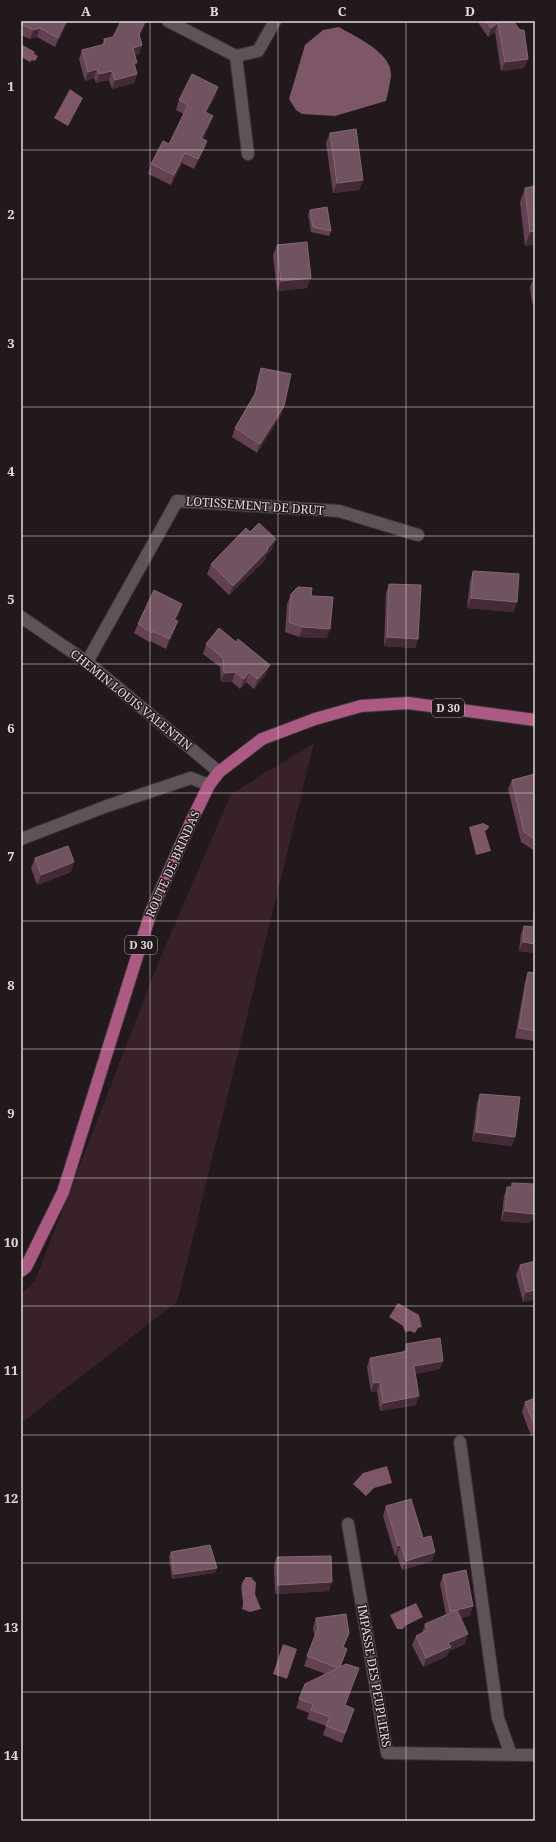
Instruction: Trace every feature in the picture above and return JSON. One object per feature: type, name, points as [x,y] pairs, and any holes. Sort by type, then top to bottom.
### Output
[{"type":"main road","name":"ROUTE DE BRINDAS","points":[[21,1271],[26,1267],[63,1192],[151,912],[190,824],[209,785],[219,772],[262,738],[315,719],[361,706],[408,703],[535,720]]},
{"type":"street","points":[[168,21],[236,56],[258,51],[275,21]]},
{"type":"street","points":[[236,56],[248,154]]},
{"type":"street","name":"LOTISSEMENT DE DRUT","points":[[87,662],[177,501],[339,511],[418,535]]},
{"type":"street","name":"CHEMIN LOUIS VALENTIN","points":[[21,617],[87,662],[219,772]]},
{"type":"street","points":[[21,839],[107,806],[191,778],[209,785]]},
{"type":"street","points":[[460,1442],[498,1718],[511,1755]]},
{"type":"street","name":"IMPASSE DES PEUPLIERS","points":[[348,1524],[387,1752],[535,1755]]},
{"type":"shaded area","points":[[339,27],[372,47],[386,60],[390,68],[391,76],[386,101],[335,116],[302,114],[296,110],[289,99],[305,45],[323,30]]},
{"type":"shaded area","points":[[21,44],[35,52],[34,54],[38,56],[35,61],[32,60],[30,62],[21,57]]},
{"type":"shaded area","points":[[70,89],[83,98],[68,126],[54,118]]},
{"type":"shaded area","points":[[314,743],[177,1302],[21,1423],[21,1294],[35,1281],[159,961],[231,794]]},
{"type":"shaded area","points":[[483,823],[489,826],[485,831],[491,851],[476,855],[469,827]]},
{"type":"shaded area","points":[[398,1303],[419,1315],[422,1327],[418,1328],[415,1333],[410,1331],[405,1332],[403,1326],[389,1317]]},
{"type":"shaded area","points":[[387,1466],[392,1483],[374,1488],[366,1496],[353,1484],[363,1473]]},
{"type":"shaded area","points":[[246,1577],[251,1577],[256,1583],[255,1594],[261,1609],[250,1612],[242,1609],[243,1601],[241,1589],[243,1581]]},
{"type":"shaded area","points":[[416,1603],[423,1617],[405,1626],[403,1629],[397,1629],[390,1615]]},
{"type":"shaded area","points":[[283,1644],[297,1649],[287,1679],[273,1674]]},
{"type":"building","points":[[21,21],[66,21],[58,38],[40,28],[33,30],[21,24]]},
{"type":"building","points":[[121,21],[145,21],[139,34],[142,45],[133,48],[137,63],[134,63],[137,74],[115,80],[112,71],[99,74],[97,69],[88,72],[82,50],[105,44],[104,39],[113,37]]},
{"type":"building","points":[[486,21],[513,21],[520,30],[524,30],[528,59],[505,62],[498,23],[491,28]]},
{"type":"building","points":[[192,74],[218,87],[205,112],[213,116],[201,138],[207,141],[198,159],[185,153],[174,175],[151,164],[163,141],[169,144],[188,105],[179,100]]},
{"type":"building","points":[[356,129],[363,180],[337,183],[330,133]]},
{"type":"building","points":[[535,186],[535,231],[530,232],[525,188]]},
{"type":"building","points":[[327,207],[331,231],[313,227],[310,210]]},
{"type":"building","points":[[307,242],[311,278],[281,281],[277,245]]},
{"type":"building","points":[[261,368],[291,374],[284,406],[260,444],[235,428],[256,392]]},
{"type":"building","points":[[259,523],[276,539],[267,549],[268,550],[233,586],[211,564],[246,528],[250,532]]},
{"type":"building","points":[[473,571],[519,574],[517,602],[471,598]]},
{"type":"building","points":[[389,584],[421,585],[418,639],[387,637]]},
{"type":"building","points":[[298,587],[312,588],[311,596],[333,597],[330,629],[303,627],[289,622],[291,594]]},
{"type":"building","points":[[154,590],[182,604],[174,620],[178,621],[169,639],[153,631],[152,633],[138,624]]},
{"type":"building","points":[[219,628],[236,642],[238,639],[270,665],[258,679],[249,672],[244,679],[235,672],[224,673],[223,658],[206,644]]},
{"type":"building","points":[[535,774],[535,839],[524,832],[512,780]]},
{"type":"building","points":[[68,846],[74,862],[41,875],[35,858]]},
{"type":"building","points":[[535,922],[535,944],[523,942],[524,926],[534,927]]},
{"type":"building","points":[[528,972],[535,973],[535,1031],[519,1028]]},
{"type":"building","points":[[480,1094],[520,1097],[515,1137],[476,1132]]},
{"type":"building","points":[[512,1183],[535,1184],[534,1214],[505,1211],[507,1187],[512,1187]]},
{"type":"building","points":[[535,1261],[535,1290],[526,1292],[520,1265]]},
{"type":"building","points":[[440,1338],[443,1361],[414,1366],[419,1396],[383,1403],[380,1382],[374,1383],[370,1358],[408,1351],[406,1344]]},
{"type":"building","points":[[535,1398],[535,1426],[525,1402]]},
{"type":"building","points":[[411,1499],[423,1538],[431,1536],[435,1552],[406,1561],[401,1545],[398,1546],[386,1506]]},
{"type":"building","points":[[210,1545],[217,1568],[174,1574],[171,1552]]},
{"type":"building","points":[[331,1556],[332,1582],[278,1585],[277,1557]]},
{"type":"building","points":[[466,1570],[473,1606],[450,1611],[443,1575]]},
{"type":"building","points":[[457,1610],[468,1634],[448,1643],[451,1647],[426,1658],[416,1636],[428,1630],[425,1624]]},
{"type":"building","points":[[346,1614],[349,1633],[343,1647],[347,1649],[340,1667],[346,1664],[359,1668],[345,1705],[354,1709],[345,1733],[326,1726],[330,1717],[311,1710],[313,1704],[299,1699],[305,1684],[338,1668],[307,1656],[318,1628],[316,1618]]}]
